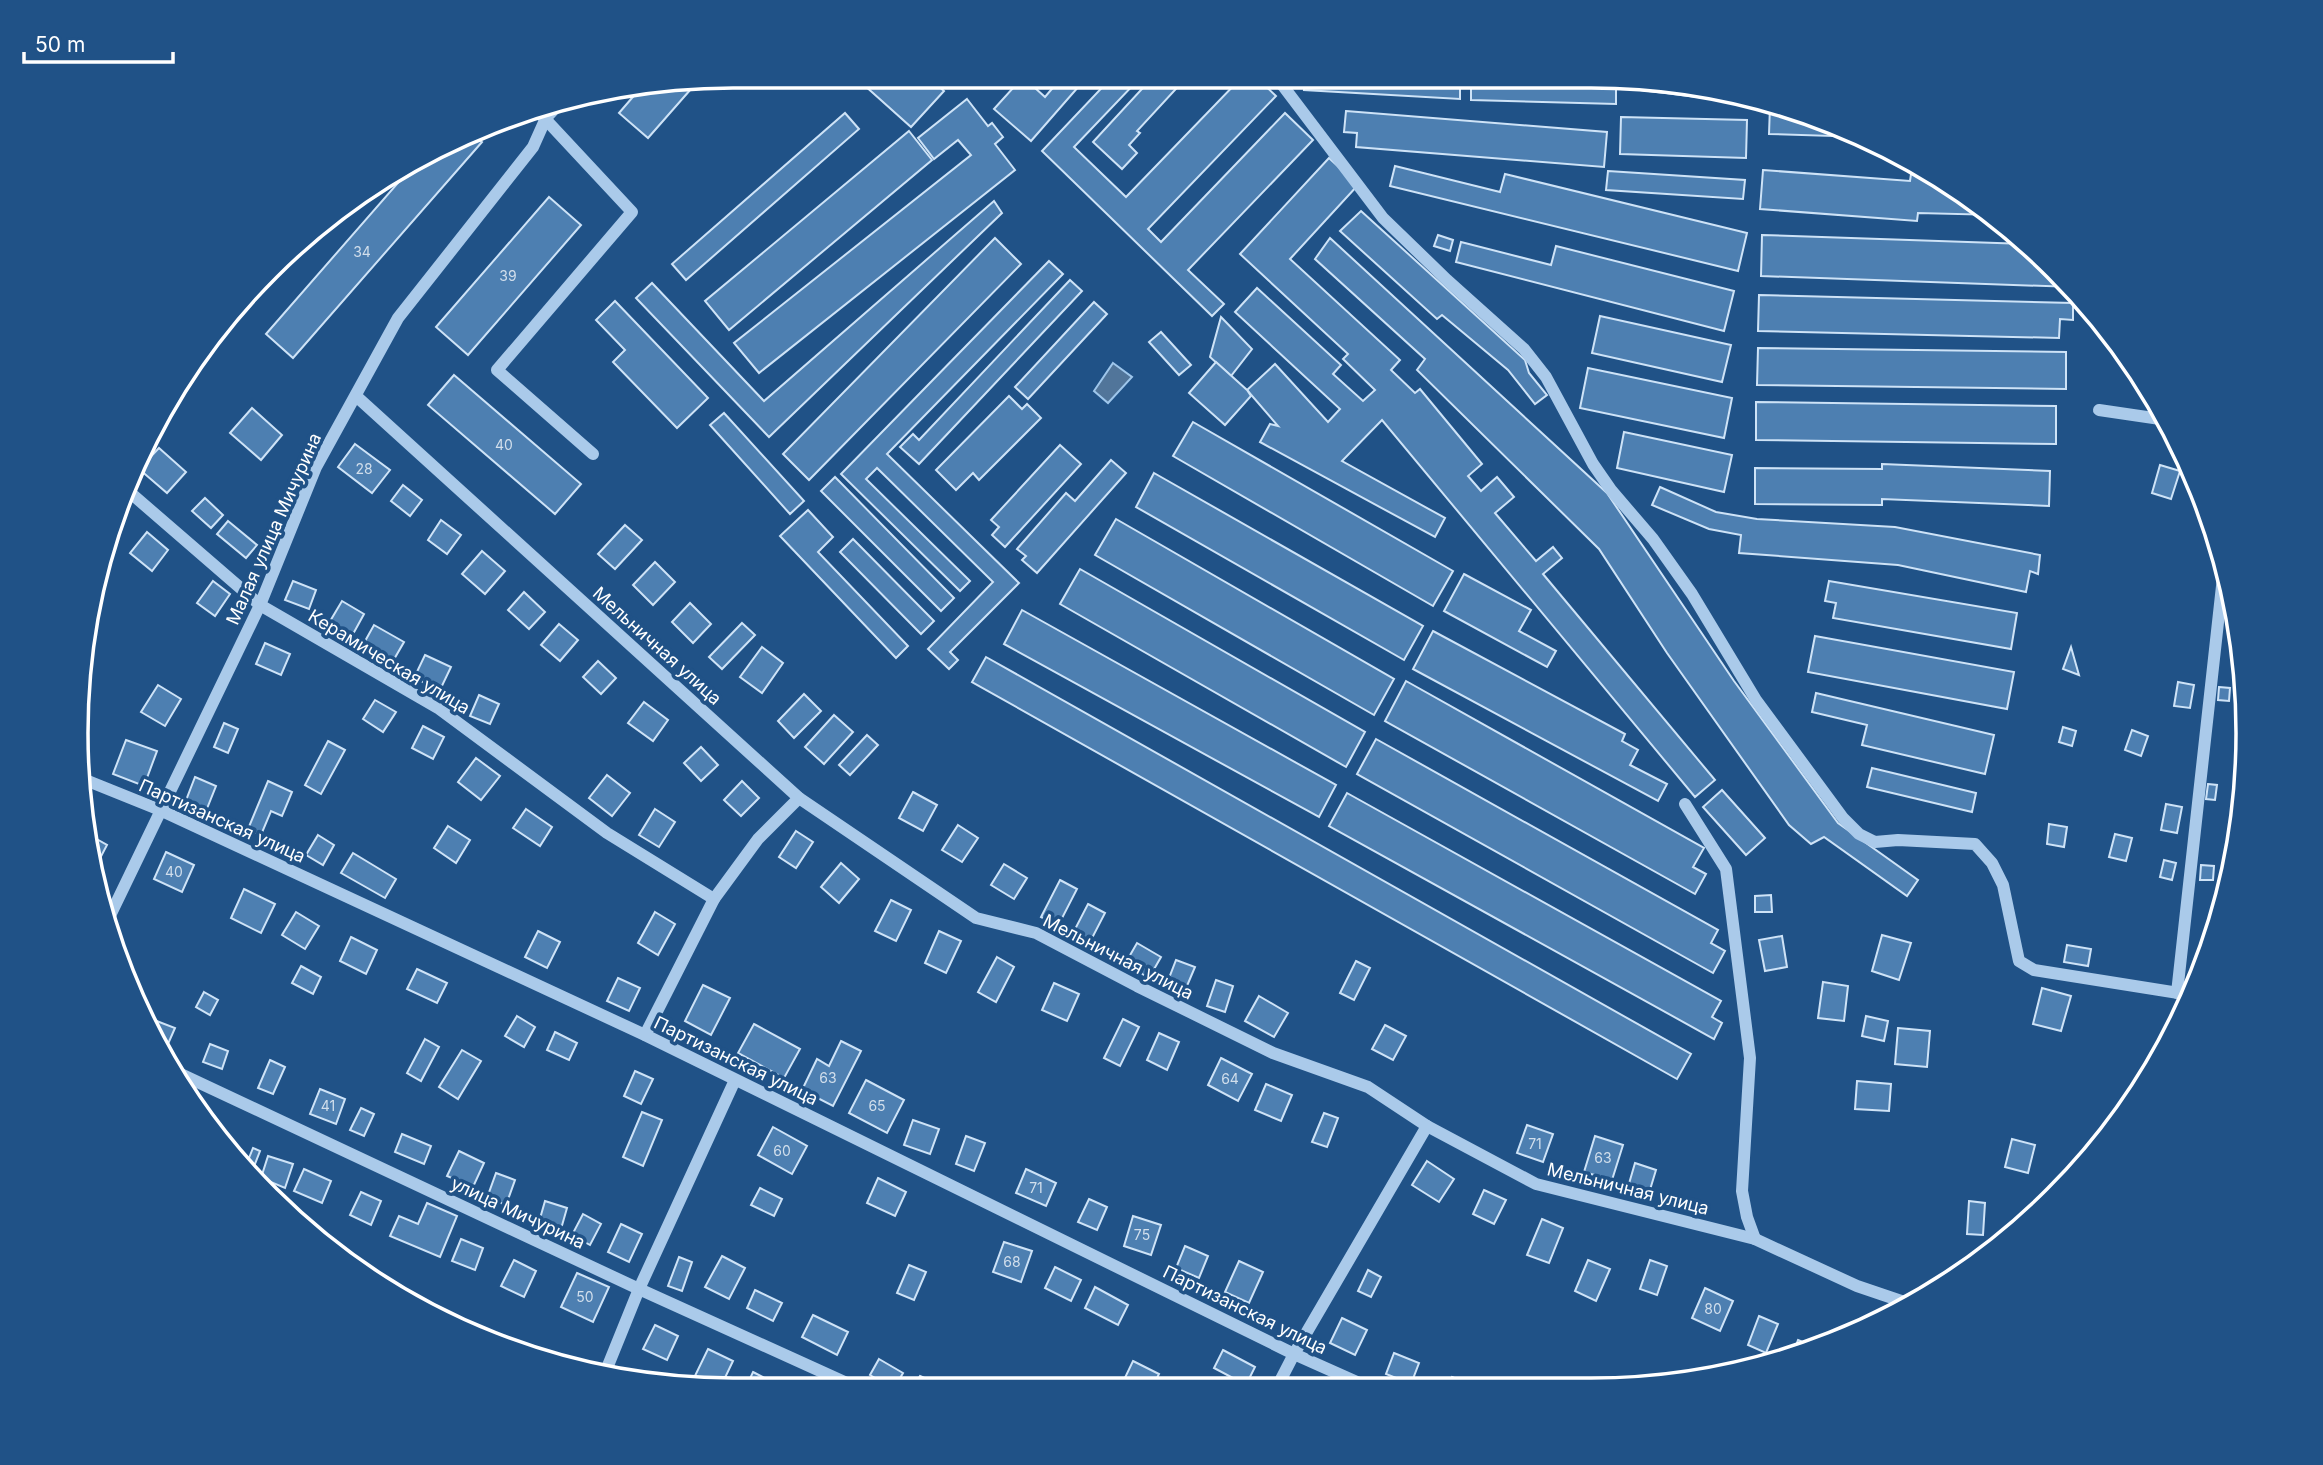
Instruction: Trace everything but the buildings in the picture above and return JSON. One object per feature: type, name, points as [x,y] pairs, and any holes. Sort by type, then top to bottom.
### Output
[{"type":"street","points":[[1285,88],[1383,218],[1447,281],[1524,349],[1546,377],[1593,464],[1611,490],[1653,539],[1692,594],[1756,700],[1843,818],[1859,834],[1875,842],[1898,840],[1975,844],[1992,863],[2003,885],[2019,961],[2034,970],[2177,993],[2221,597]]},
{"type":"street","name":"Малая улица Мичурина","points":[[113,910],[260,605],[316,467],[398,318],[533,146],[549,114]]},
{"type":"street","points":[[546,118],[632,212],[498,370],[593,454]]},
{"type":"street","name":"Мельничная улица","points":[[356,396],[799,798],[976,918],[1036,933],[1273,1054],[1368,1087],[1427,1126],[1536,1184],[1755,1240],[1857,1286],[1897,1300]]},
{"type":"street","points":[[2099,410],[2153,418]]},
{"type":"street","name":"Керамическая улица","points":[[133,495],[260,605],[438,708],[607,833],[714,899]]},
{"type":"street","name":"Партизанская улица","points":[[90,782],[160,810],[645,1035],[1348,1378]]},
{"type":"street","points":[[645,1035],[714,899],[758,839],[799,798]]},
{"type":"street","points":[[1685,804],[1726,869],[1750,1058],[1742,1191],[1755,1240]]},
{"type":"street","name":"улица Мичурина","points":[[188,1077],[836,1378]]},
{"type":"street","points":[[608,1365],[639,1289],[735,1080]]},
{"type":"street","points":[[1282,1378],[1427,1126]]},
{"type":"water","points":[[1113,363],[1132,377],[1108,403],[1094,391]]}]
